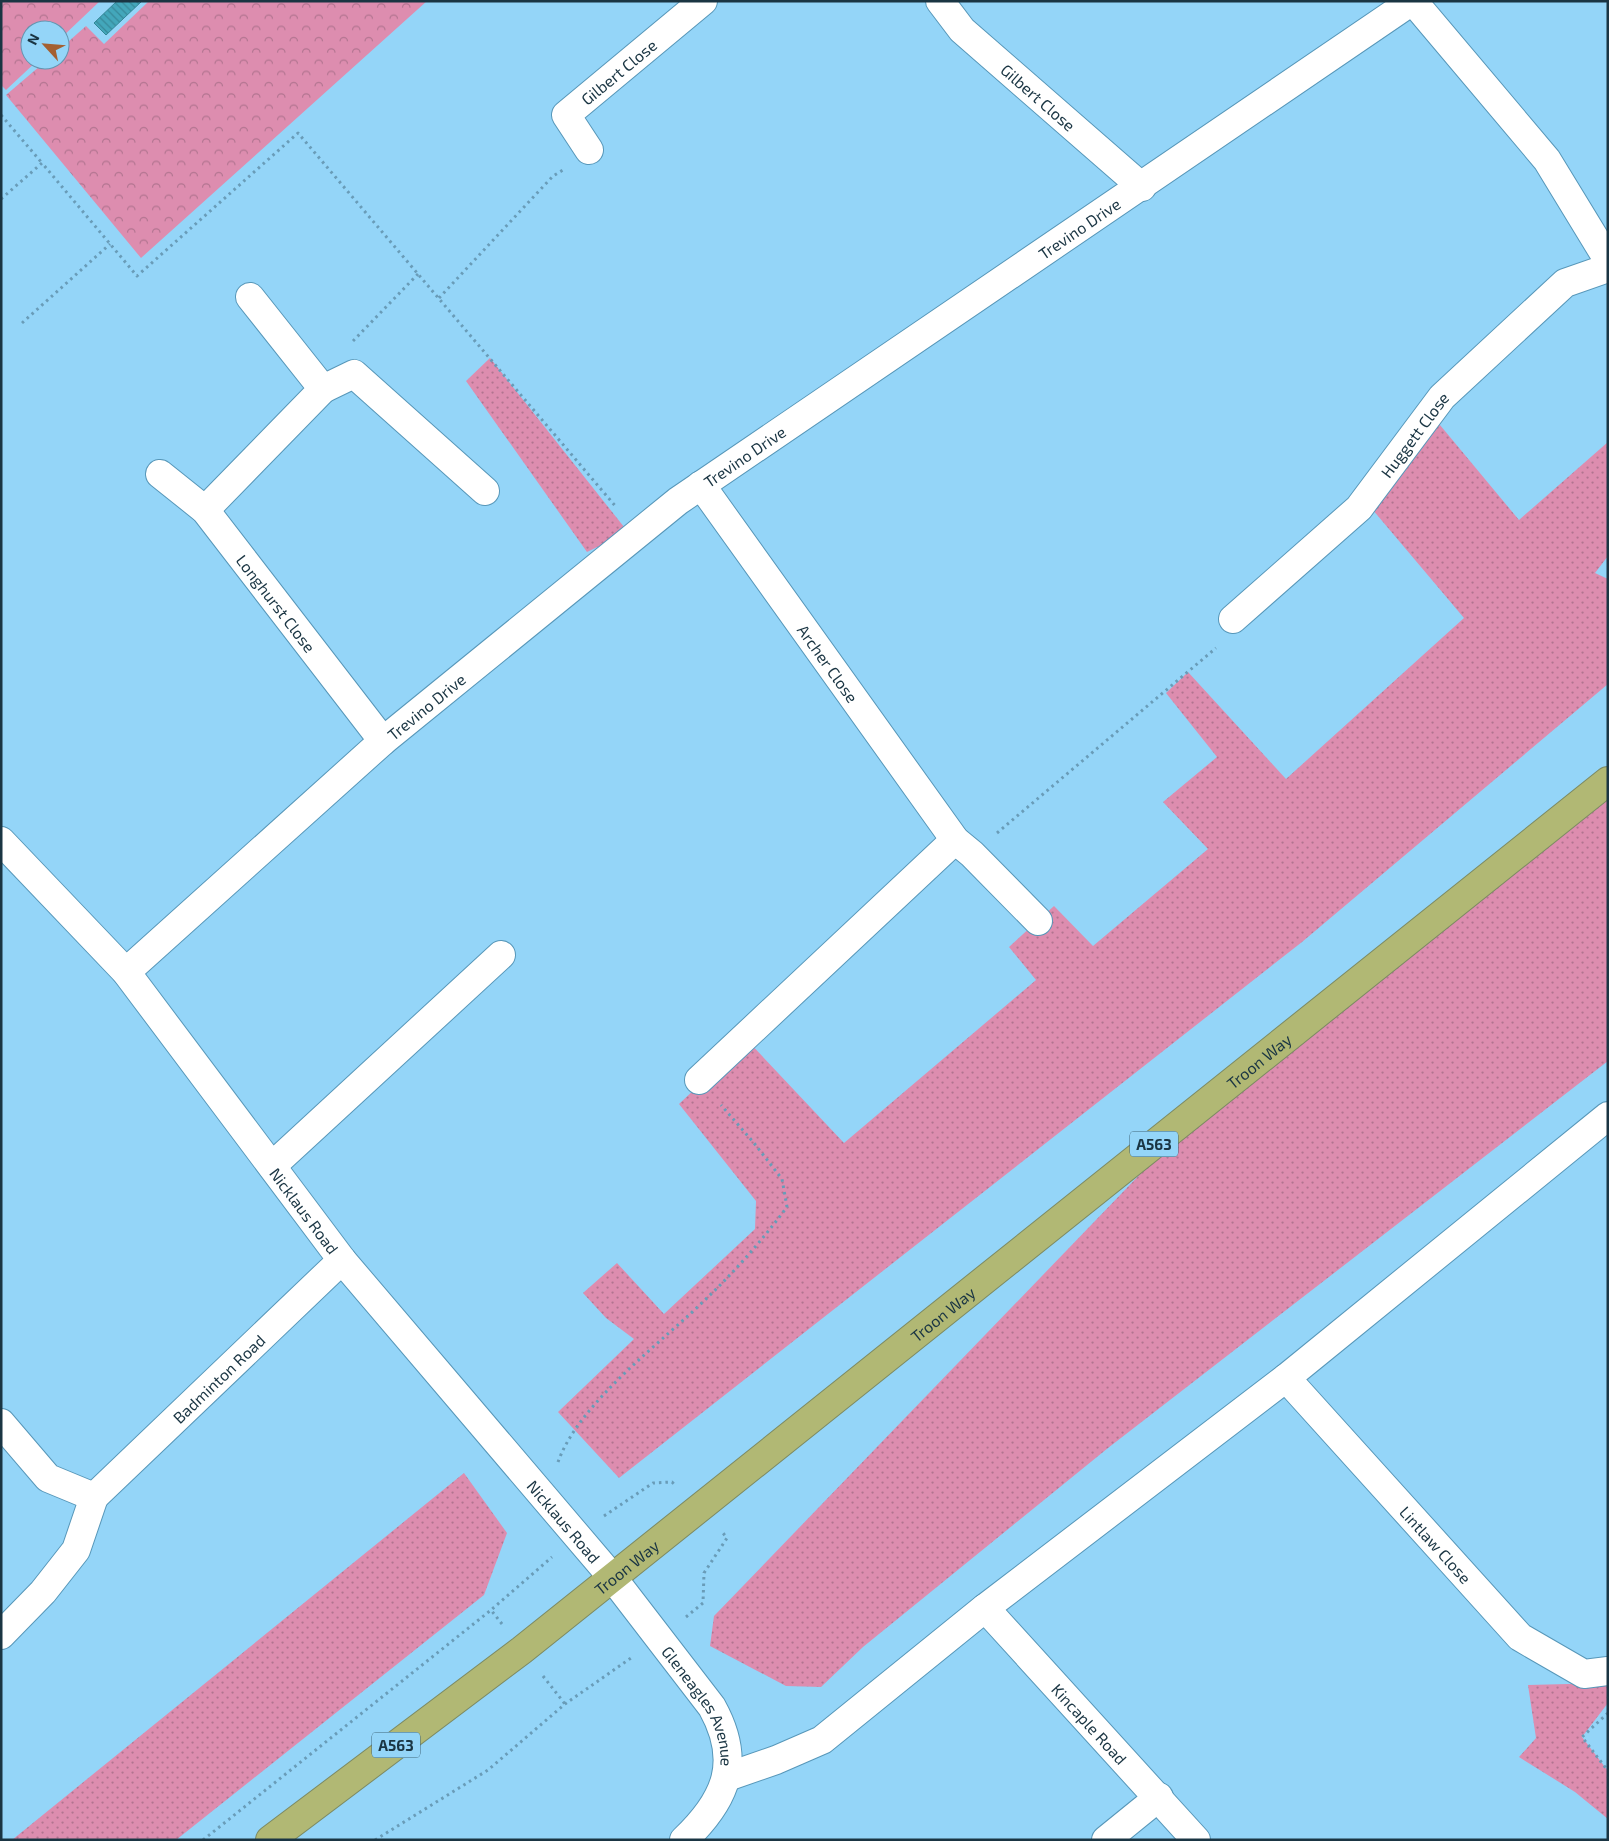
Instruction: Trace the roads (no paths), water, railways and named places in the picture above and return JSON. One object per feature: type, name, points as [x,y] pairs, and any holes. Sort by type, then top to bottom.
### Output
[{"type":"highway","name":"Troon Way","points":[[270,1840],[522,1650],[1608,781]]},
{"type":"street","name":"Gilbert Close","points":[[589,150],[566,115],[703,1]]},
{"type":"street","name":"Gilbert Close","points":[[940,1],[962,30],[1142,187]]},
{"type":"street","name":"Trevino Drive","points":[[126,972],[383,741],[638,533],[701,485],[1142,187],[1412,1]]},
{"type":"street","points":[[1412,1],[1547,160],[1608,260]]},
{"type":"street","name":"Huggett Close","points":[[1233,619],[1359,508],[1442,397],[1565,283],[1608,268]]},
{"type":"street","points":[[250,297],[323,389]]},
{"type":"street","points":[[205,510],[323,389],[354,374],[485,491]]},
{"type":"street","name":"Longhurst Close","points":[[160,474],[205,510],[383,741]]},
{"type":"street","name":"Archer Close","points":[[701,485],[963,847],[1038,921]]},
{"type":"street","name":"Nicklaus Road","points":[[1,841],[126,972],[342,1260],[612,1577]]},
{"type":"street","points":[[699,1080],[963,847]]},
{"type":"street","points":[[272,1166],[501,955]]},
{"type":"street","points":[[727,1777],[776,1760],[822,1740],[985,1608],[1286,1378],[1608,1116]]},
{"type":"street","name":"Badminton Road","points":[[1,1635],[43,1592],[76,1550],[94,1497],[342,1260]]},
{"type":"street","name":"Lintlaw Close","points":[[1286,1378],[1520,1637],[1584,1674],[1608,1671]]},
{"type":"street","points":[[1,1423],[48,1478],[94,1497]]},
{"type":"street","name":"Gleneagles Avenue","points":[[612,1577],[712,1707],[724,1728],[729,1751],[727,1777],[715,1803],[684,1840]]},
{"type":"street","name":"Kincaple Road","points":[[985,1608],[1159,1797],[1196,1840]]},
{"type":"street","points":[[1106,1840],[1159,1797]]}]
